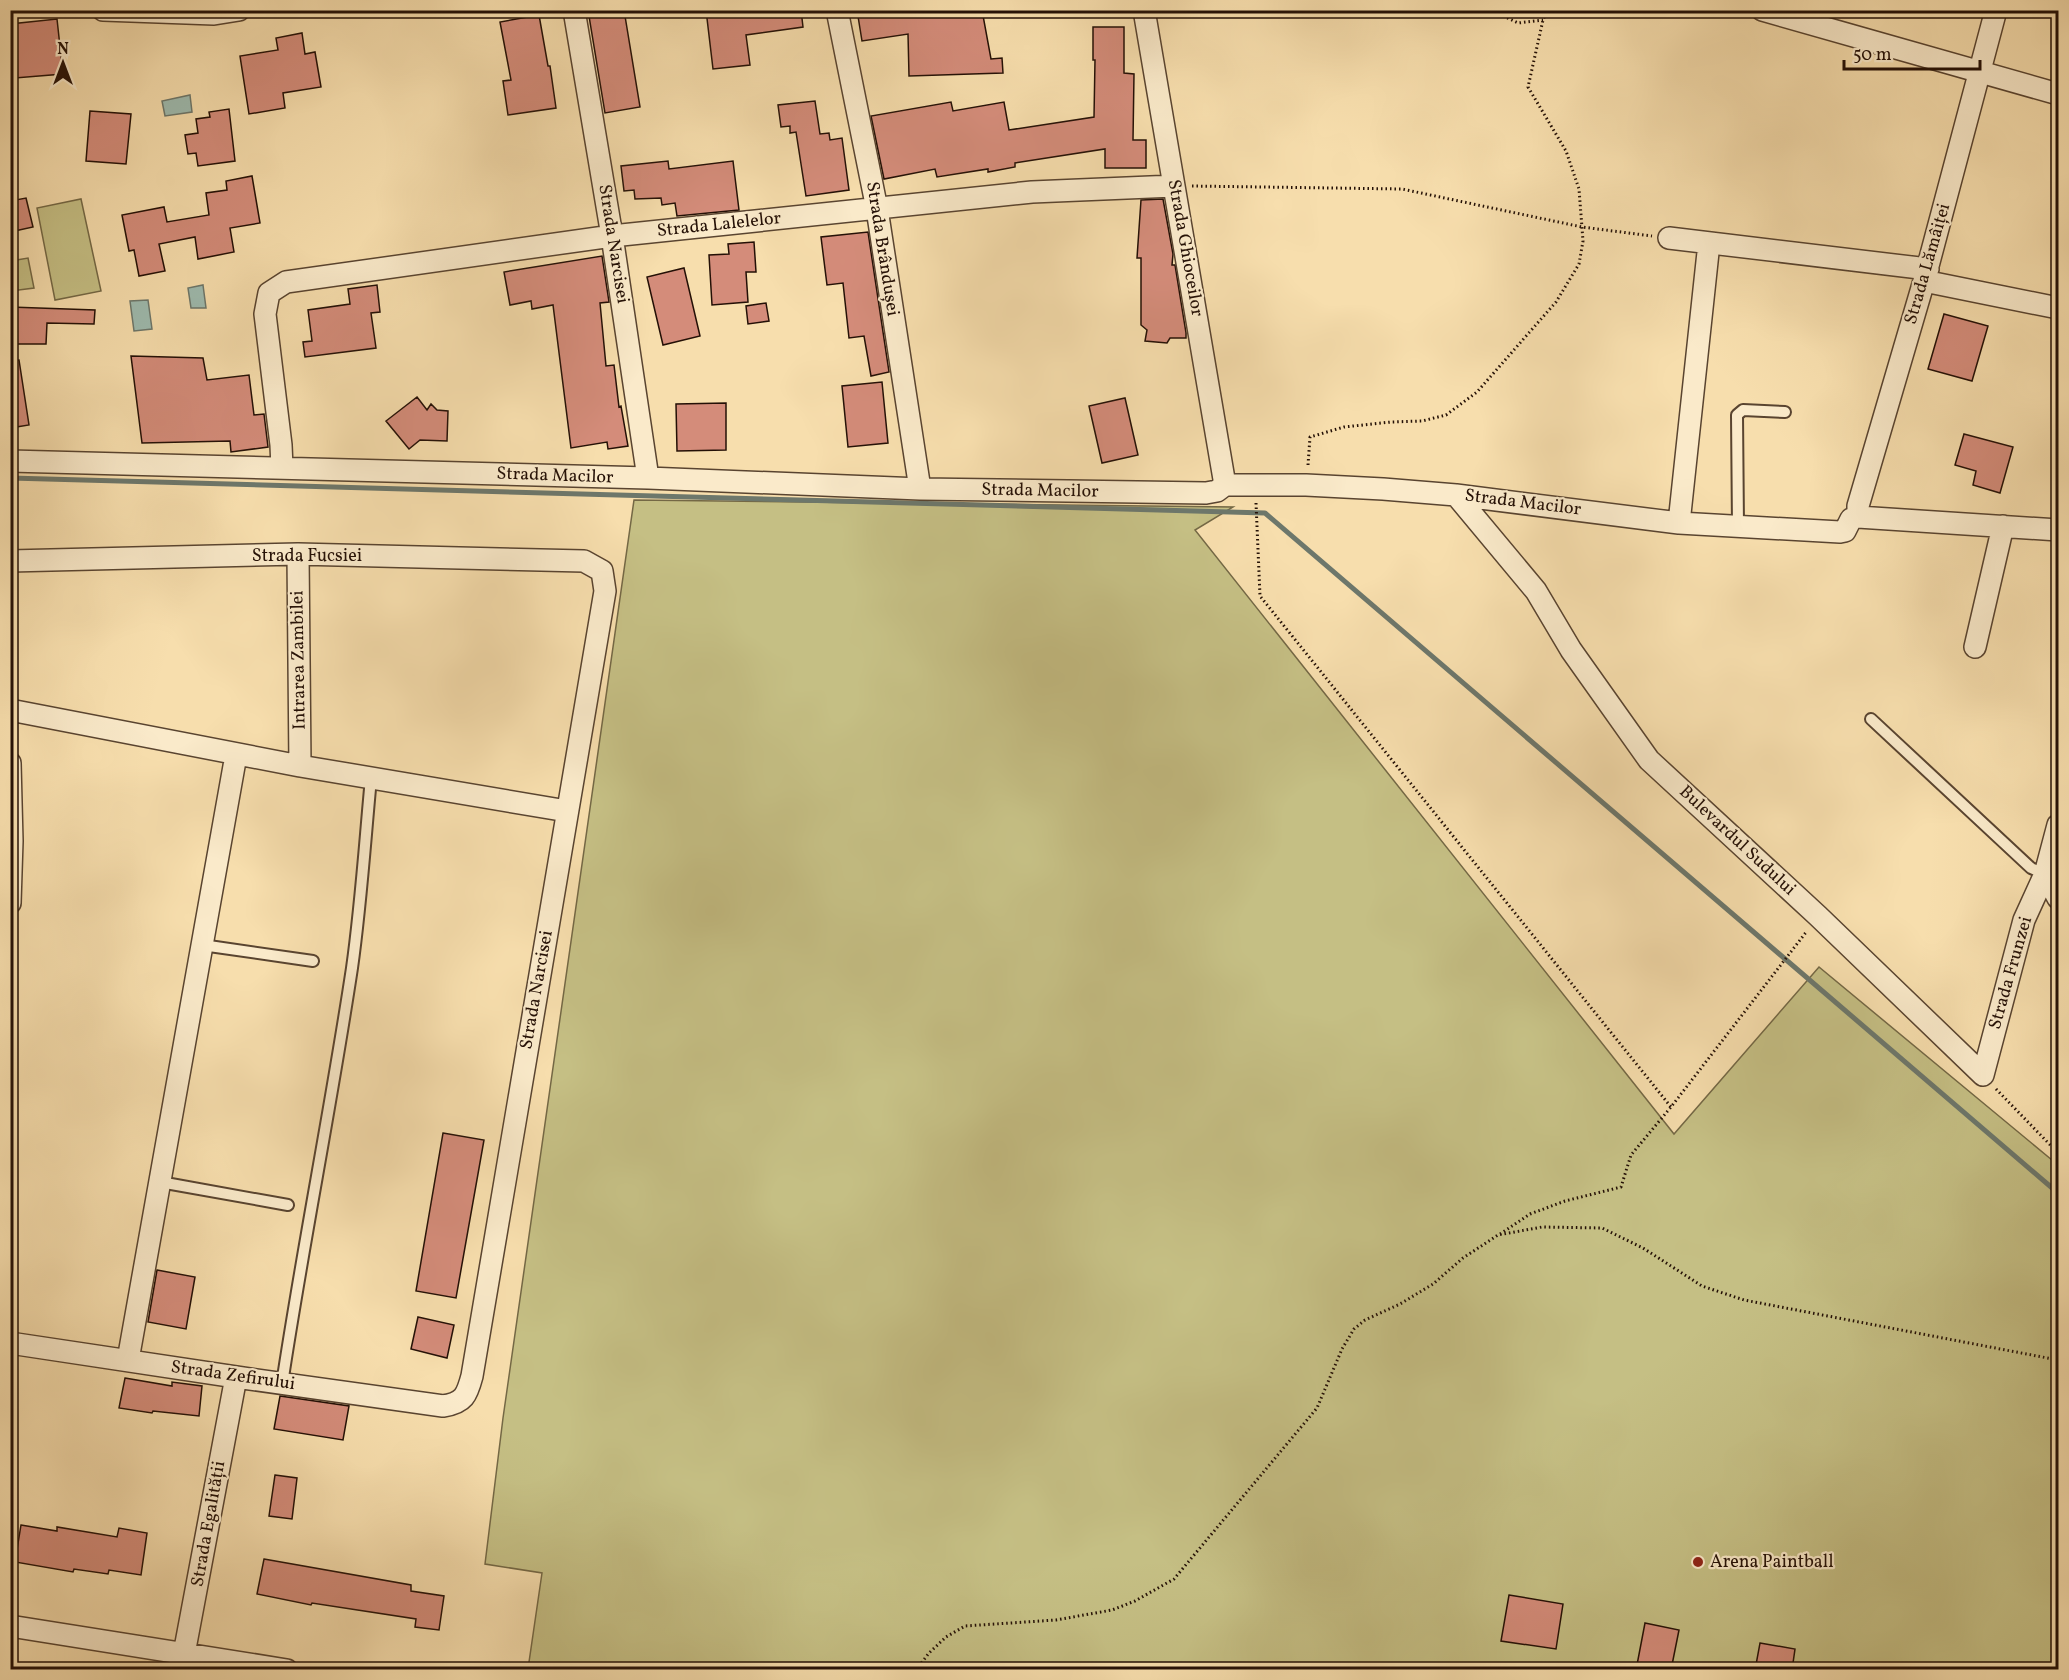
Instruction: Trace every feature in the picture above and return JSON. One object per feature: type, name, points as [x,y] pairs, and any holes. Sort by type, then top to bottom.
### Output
[{"type":"street","points":[[103,10],[214,12],[239,10]]},
{"type":"street","name":"Strada Narcisei","points":[[574,10],[612,236],[648,478]]},
{"type":"street","name":"Strada Brândușei","points":[[837,10],[877,210],[920,489]]},
{"type":"street","name":"Strada Ghioceilor","points":[[1144,10],[1225,485]]},
{"type":"street","points":[[1762,10],[1791,15],[2058,94]]},
{"type":"street","name":"Strada Lămâiței","points":[[1858,517],[1858,506],[1926,275],[1996,10]]},
{"type":"street","name":"Strada Lalelelor","points":[[282,468],[265,314],[269,292],[286,282],[612,236],[1032,192],[1174,186]]},
{"type":"street","points":[[1669,238],[1926,275],[2058,308]]},
{"type":"street","points":[[1679,523],[1709,243]]},
{"type":"street","name":"Strada Macilor","points":[[10,461],[648,478],[920,489],[1206,493],[1217,491],[1225,485],[1306,485],[1456,495],[1679,523],[1840,532],[1845,531],[1851,519],[1858,517]]},
{"type":"street","name":"Bulevardul Sudului","points":[[1456,495],[1536,591],[1571,650],[1649,760],[1818,916],[1983,1075]]},
{"type":"street","points":[[1858,517],[2058,530]]},
{"type":"street","points":[[1975,647],[2003,526]]},
{"type":"street","name":"Strada Fucsiei","points":[[10,561],[297,554],[584,561],[602,571]]},
{"type":"street","name":"Intrarea Zambilei","points":[[297,554],[300,766]]},
{"type":"street","name":"Strada Narcisei","points":[[456,1404],[467,1393],[472,1376],[605,591],[602,571]]},
{"type":"street","points":[[10,710],[236,755],[567,811]]},
{"type":"street","points":[[128,1360],[236,755]]},
{"type":"street","points":[[10,903],[11,765]]},
{"type":"street","name":"Strada Frunzei","points":[[1983,1075],[2024,920],[2045,874],[2058,825]]},
{"type":"street","points":[[2045,874],[2058,898]]},
{"type":"street","name":"Strada Zefirului","points":[[10,1343],[282,1384],[443,1406],[456,1404]]},
{"type":"street","name":"Strada Egalității","points":[[183,1662],[236,1377]]},
{"type":"street","points":[[10,1626],[183,1662],[287,1670]]},
{"type":"lane","points":[[1738,526],[1737,415],[1743,410],[1785,412]]},
{"type":"lane","points":[[1871,719],[2031,868],[2045,874]]},
{"type":"lane","points":[[282,1384],[352,966],[371,778]]},
{"type":"lane","points":[[202,945],[314,961]]},
{"type":"lane","points":[[160,1182],[288,1205]]},
{"type":"path","points":[[1491,10],[1518,23],[1543,20]]},
{"type":"path","points":[[1306,485],[1310,437],[1344,427],[1391,422],[1422,422],[1446,415],[1477,392],[1556,302],[1579,264],[1583,240],[1579,189],[1566,151],[1528,87],[1547,10]]},
{"type":"path","points":[[1174,186],[1402,189],[1582,227],[1669,238]]},
{"type":"path","points":[[1256,504],[1260,596],[1671,1107]]},
{"type":"path","points":[[916,1670],[946,1636],[965,1626],[1056,1620],[1112,1610],[1136,1601],[1174,1579],[1317,1408],[1342,1349],[1354,1329],[1365,1320],[1400,1304],[1433,1284],[1463,1258],[1538,1211],[1565,1201],[1621,1187],[1631,1155],[1671,1107],[1818,916]]},
{"type":"path","points":[[1983,1075],[2058,1153]]},
{"type":"path","points":[[1498,1234],[1542,1227],[1602,1228],[1643,1248],[1702,1286],[1744,1300],[2058,1360]]},
{"type":"shaded area","points":[[190,95],[192,112],[165,116],[162,101]]},
{"type":"shaded area","points":[[81,199],[101,291],[55,300],[37,208]]},
{"type":"shaded area","points":[[28,258],[34,288],[11,291],[11,261]]},
{"type":"shaded area","points":[[203,285],[206,308],[191,308],[188,288]]},
{"type":"shaded area","points":[[148,300],[152,329],[134,331],[130,301]]},
{"type":"shaded area","points":[[634,500],[1233,507],[1195,530],[1674,1134],[1819,967],[2058,1165],[2058,1669],[528,1669],[542,1573],[485,1564],[503,1418]]},
{"type":"building","points":[[588,10],[624,10],[640,107],[605,113]]},
{"type":"building","points":[[706,10],[801,10],[803,27],[746,35],[750,65],[713,69]]},
{"type":"building","points":[[857,10],[982,10],[991,59],[1002,58],[1003,73],[909,76],[908,34],[862,41]]},
{"type":"building","points":[[539,15],[556,108],[508,115],[503,81],[511,80],[500,22]]},
{"type":"building","points":[[57,19],[63,74],[15,78],[10,24]]},
{"type":"building","points":[[1093,27],[1124,27],[1124,73],[1134,74],[1133,140],[1146,140],[1146,168],[1105,168],[1105,149],[1015,163],[1015,167],[988,172],[988,169],[937,177],[935,169],[884,179],[871,116],[951,102],[953,111],[1004,102],[1009,130],[1094,117]]},
{"type":"building","points":[[302,33],[305,54],[315,52],[321,87],[283,93],[285,108],[249,114],[240,56],[278,50],[276,38]]},
{"type":"building","points":[[815,101],[820,134],[829,133],[830,140],[842,138],[849,190],[806,196],[796,132],[790,133],[790,126],[781,127],[778,105]]},
{"type":"building","points":[[229,109],[235,161],[198,166],[196,153],[188,154],[185,135],[198,133],[196,119],[210,117],[209,112]]},
{"type":"building","points":[[90,111],[131,114],[126,164],[86,161]]},
{"type":"building","points":[[668,161],[669,169],[733,161],[739,210],[677,216],[675,203],[662,205],[661,198],[635,199],[634,190],[624,191],[621,166]]},
{"type":"building","points":[[252,176],[260,223],[230,228],[234,252],[198,259],[195,237],[159,244],[165,271],[139,276],[134,250],[129,251],[122,215],[164,207],[167,222],[209,215],[206,193],[227,190],[226,181]]},
{"type":"building","points":[[26,198],[33,227],[10,232],[10,201]]},
{"type":"building","points":[[1163,199],[1173,254],[1172,265],[1175,265],[1186,333],[1186,338],[1170,338],[1167,343],[1145,341],[1147,330],[1141,325],[1141,258],[1137,258],[1141,200]]},
{"type":"building","points":[[868,232],[889,372],[871,376],[864,336],[849,338],[843,283],[827,285],[821,237]]},
{"type":"building","points":[[754,242],[756,272],[746,272],[748,302],[712,305],[709,255],[729,254],[728,244]]},
{"type":"building","points":[[602,256],[609,302],[600,303],[606,366],[614,365],[619,407],[621,406],[628,446],[608,449],[607,442],[571,448],[553,305],[532,309],[531,301],[510,305],[504,272]]},
{"type":"building","points":[[684,268],[700,336],[663,345],[647,277]]},
{"type":"building","points":[[377,285],[380,312],[371,313],[376,348],[305,357],[303,342],[312,341],[308,310],[350,304],[348,289]]},
{"type":"building","points":[[766,303],[769,321],[748,324],[746,306]]},
{"type":"building","points":[[10,307],[95,310],[94,324],[47,323],[46,344],[10,344]]},
{"type":"building","points":[[1944,314],[1988,326],[1972,381],[1928,369]]},
{"type":"building","points":[[131,356],[203,358],[207,380],[249,375],[254,415],[264,414],[268,447],[231,452],[230,441],[142,443]]},
{"type":"building","points":[[19,360],[29,425],[10,428],[10,361]]},
{"type":"building","points":[[882,382],[888,443],[848,447],[842,386]]},
{"type":"building","points":[[417,397],[427,410],[431,404],[437,410],[448,411],[447,441],[420,440],[409,449],[386,421]]},
{"type":"building","points":[[1125,398],[1138,455],[1102,463],[1089,406]]},
{"type":"building","points":[[726,403],[726,450],[677,451],[676,404]]},
{"type":"building","points":[[1964,434],[2013,447],[2000,493],[1973,485],[1976,471],[1955,465]]},
{"type":"building","points":[[443,1133],[484,1140],[456,1298],[416,1291]]},
{"type":"building","points":[[157,1270],[195,1277],[186,1329],[148,1322]]},
{"type":"building","points":[[418,1317],[454,1325],[447,1358],[411,1349]]},
{"type":"building","points":[[125,1378],[172,1386],[172,1382],[202,1386],[199,1416],[119,1408]]},
{"type":"building","points":[[280,1396],[349,1406],[343,1440],[274,1429]]},
{"type":"building","points":[[275,1475],[297,1478],[292,1519],[269,1516]]},
{"type":"building","points":[[21,1525],[57,1531],[57,1527],[117,1537],[119,1528],[147,1533],[141,1575],[109,1570],[108,1574],[74,1569],[73,1572],[15,1562]]},
{"type":"building","points":[[264,1559],[411,1585],[411,1591],[444,1596],[439,1630],[415,1627],[416,1619],[312,1603],[311,1605],[257,1594]]},
{"type":"building","points":[[1509,1595],[1563,1604],[1556,1649],[1501,1641]]},
{"type":"building","points":[[1645,1623],[1679,1630],[1671,1670],[1636,1670]]},
{"type":"building","points":[[1760,1643],[1795,1649],[1792,1670],[1755,1670]]},
{"type":"waterway","points":[[10,478],[1265,513],[2058,1193]]},
{"type":"place","name":"Arena Paintball","points":[[1698,1562]]}]
